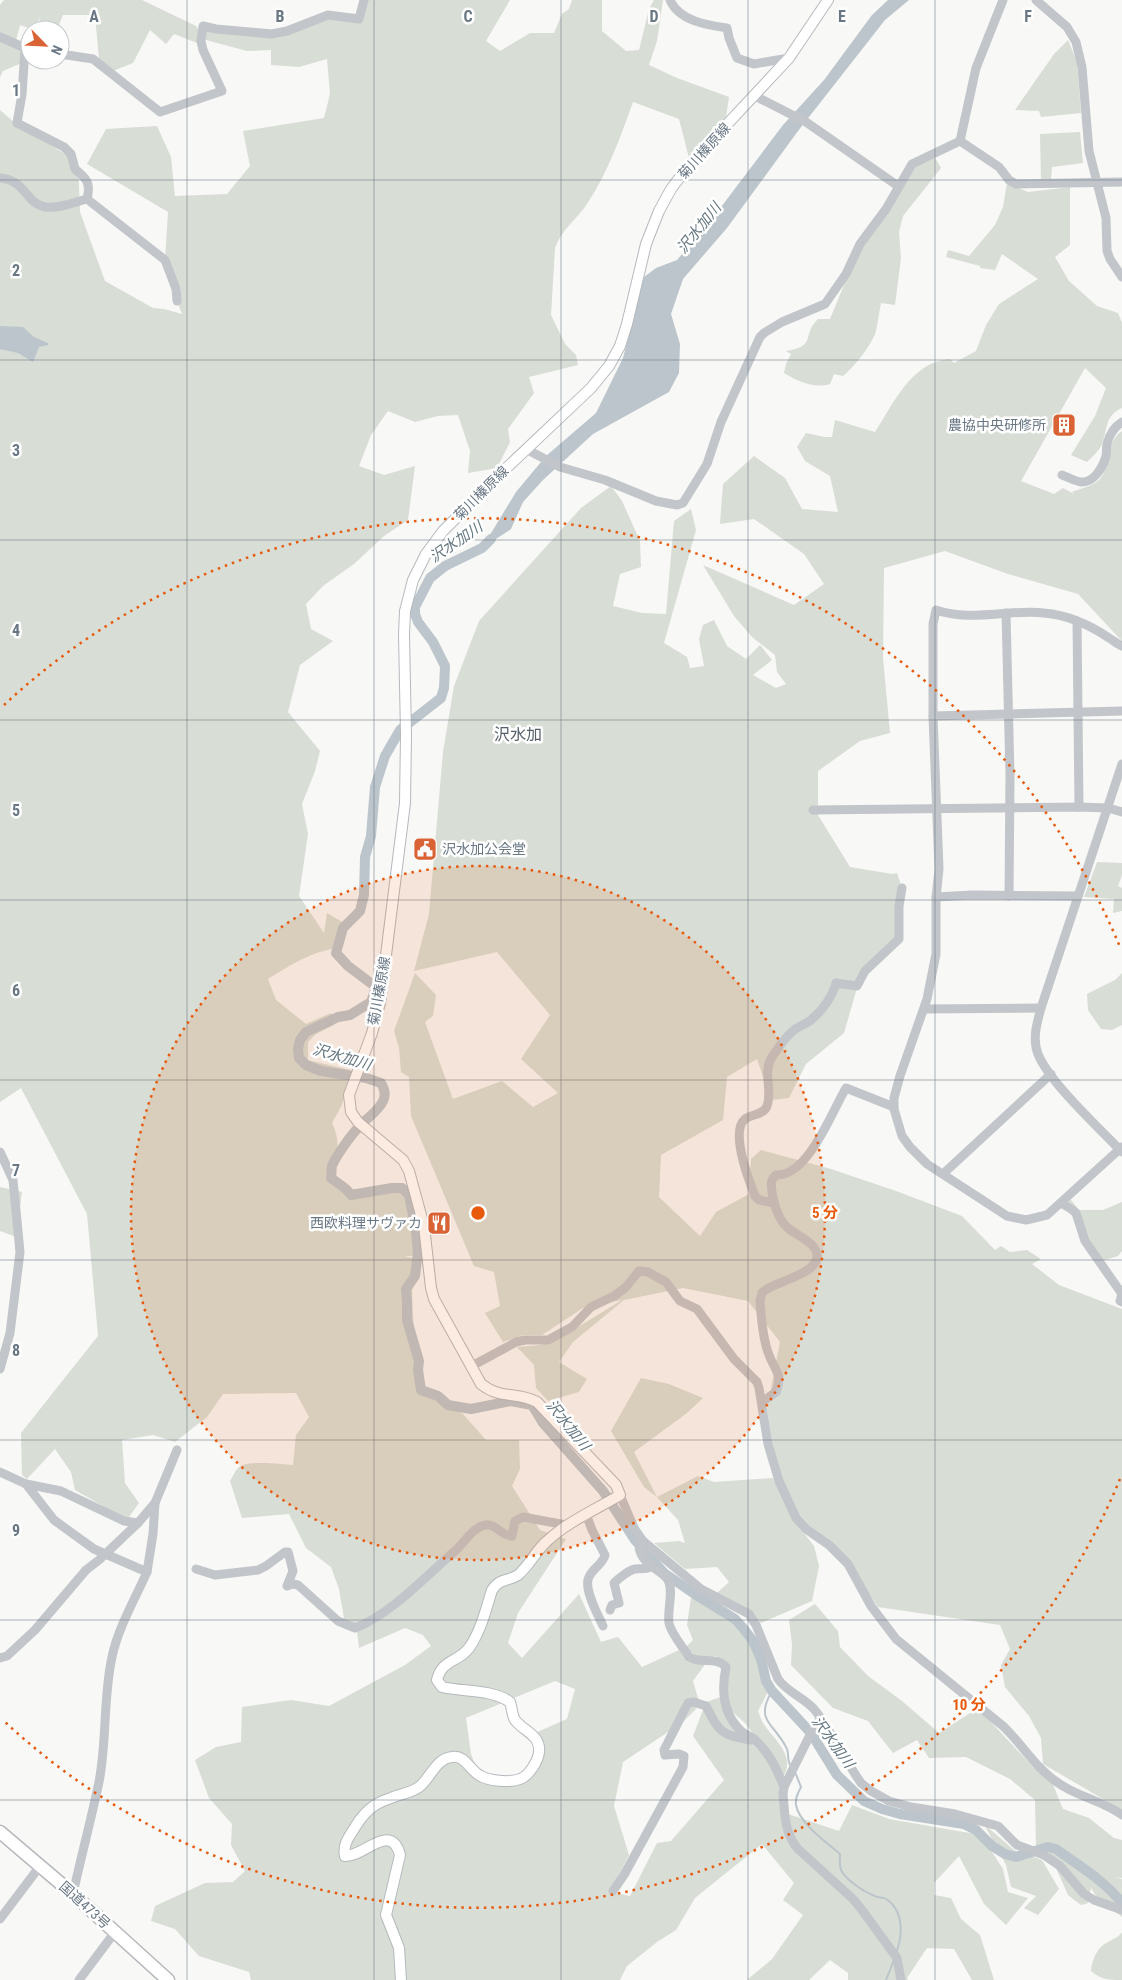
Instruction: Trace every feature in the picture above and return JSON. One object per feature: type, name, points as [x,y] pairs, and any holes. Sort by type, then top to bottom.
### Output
[{"type":"highway","name":"国道473号","points":[[0,1832],[73,1894],[168,1980]]},
{"type":"main road","name":"菊川榛原線","points":[[620,1495],[616,1485],[537,1402],[527,1396],[490,1392],[481,1384],[434,1299],[424,1226],[409,1171],[403,1160],[358,1122],[351,1112],[349,1096],[377,1016],[383,985],[405,803],[405,611],[413,580],[426,554],[443,531],[591,388],[609,366],[620,346],[627,324],[646,244],[671,189],[689,165],[789,58],[828,0]]},
{"type":"main road","points":[[402,1980],[399,1948],[386,1915],[400,1855],[398,1846],[392,1841],[385,1840],[352,1856],[345,1856],[344,1849],[347,1839],[363,1814],[389,1798],[411,1792],[420,1786],[440,1762],[447,1758],[454,1756],[464,1760],[478,1775],[489,1779],[506,1781],[520,1779],[529,1772],[539,1751],[537,1742],[534,1735],[514,1718],[510,1702],[505,1698],[488,1693],[442,1687],[437,1680],[438,1673],[444,1666],[467,1651],[475,1639],[492,1590],[497,1584],[503,1579],[516,1576],[545,1543],[566,1526],[620,1495]]},
{"type":"street","points":[[70,56],[93,59],[160,112],[222,90],[202,44],[203,26],[216,29],[278,33],[328,15],[359,19],[364,0]]},
{"type":"street","points":[[670,0],[673,8],[700,24],[727,28],[737,58],[754,64],[789,58]]},
{"type":"street","points":[[528,450],[560,467],[605,480],[656,501],[677,506],[683,503],[707,464],[721,422],[760,338],[764,333],[782,322],[826,304],[846,274],[860,244],[886,209],[912,164],[960,141],[976,68],[1003,0]]},
{"type":"street","points":[[1036,0],[1068,28],[1076,42],[1082,67],[1089,151],[1106,218],[1107,251],[1122,278]]},
{"type":"street","points":[[0,37],[20,46]]},
{"type":"street","points":[[25,70],[18,123],[64,147],[71,154],[75,169],[84,175],[88,185],[88,199]]},
{"type":"street","points":[[755,96],[806,122],[898,186]]},
{"type":"street","points":[[960,141],[999,167],[1009,180],[1016,184],[1122,182]]},
{"type":"street","points":[[0,178],[15,182],[39,205],[47,207],[88,199],[165,260],[176,289],[177,302]]},
{"type":"street","points":[[1062,475],[1080,482],[1088,481],[1094,477],[1104,463],[1107,453],[1106,446],[1114,428],[1122,422]]},
{"type":"street","points":[[1122,646],[1077,621],[1043,612],[965,614],[944,613],[936,610],[933,624],[933,716],[939,869],[936,897],[936,954],[924,1009],[900,1076],[894,1098],[894,1107],[896,1120],[902,1136],[927,1164],[944,1173],[998,1211],[1017,1219],[1035,1219],[1047,1216],[1121,1149],[1051,1074],[1038,1054],[1036,1029],[1041,1008],[1122,764]]},
{"type":"street","points":[[1006,613],[1010,808],[1008,896]]},
{"type":"street","points":[[1077,621],[1080,807]]},
{"type":"street","points":[[933,716],[1122,711]]},
{"type":"street","points":[[813,810],[1080,807],[1108,808],[1122,812]]},
{"type":"street","points":[[774,1203],[759,1200],[755,1196],[739,1142],[739,1131],[742,1122],[746,1118],[764,1111],[768,1105],[767,1066],[785,1040],[794,1030],[813,1019],[834,992],[836,983],[857,986],[866,971],[898,939],[899,906],[902,888]]},
{"type":"street","points":[[936,897],[972,895],[1078,896]]},
{"type":"street","points":[[924,1009],[1041,1008]]},
{"type":"street","points":[[944,1173],[1051,1074]]},
{"type":"street","points":[[762,1402],[776,1392],[780,1379],[778,1371],[769,1355],[760,1300],[762,1293],[786,1282],[813,1266],[817,1253],[813,1246],[786,1227],[774,1203],[772,1178],[776,1175],[784,1176],[789,1173],[810,1152],[846,1088],[894,1107]]},
{"type":"street","points":[[0,1152],[13,1180],[20,1252],[10,1333],[0,1369]]},
{"type":"street","points":[[1061,1203],[1076,1214],[1085,1241],[1122,1294],[1120,1301],[1122,1302]]},
{"type":"street","points":[[470,1367],[516,1342],[548,1340],[572,1327],[591,1307],[614,1296],[625,1288],[639,1271],[648,1272],[666,1282],[680,1301],[696,1309],[734,1360],[757,1382],[768,1444],[779,1481],[796,1518],[848,1564],[871,1606],[896,1640],[1003,1726],[1028,1756],[1049,1776],[1064,1787],[1106,1804],[1122,1815]]},
{"type":"street","points":[[0,1658],[7,1656],[35,1630],[86,1570],[138,1523],[155,1503],[177,1450]]},
{"type":"street","points":[[0,1472],[26,1484],[61,1492],[124,1521],[138,1523]]},
{"type":"street","points":[[26,1484],[54,1520],[104,1555],[147,1572]]},
{"type":"street","points":[[620,1495],[634,1528],[643,1541],[701,1589],[749,1614],[756,1625],[778,1679],[783,1686],[800,1697],[814,1710],[861,1783],[871,1792],[890,1801],[911,1807],[956,1814],[998,1826],[1017,1844],[1044,1855],[1060,1866],[1084,1894],[1094,1900],[1122,1910]]},
{"type":"street","points":[[73,1894],[102,1764],[112,1655],[147,1572],[153,1534],[155,1503]]},
{"type":"street","points":[[586,1514],[605,1555],[604,1560],[588,1577],[587,1585],[602,1626]]},
{"type":"street","points":[[196,1569],[215,1575],[258,1570],[285,1552],[288,1552],[293,1570],[287,1586],[298,1585],[338,1621],[355,1628],[368,1623],[387,1609],[458,1549],[475,1530],[484,1525],[492,1525],[508,1537],[512,1536],[515,1521],[523,1517],[566,1526]]},
{"type":"street","points":[[643,1541],[639,1549],[651,1567],[668,1579],[671,1599],[668,1607],[669,1621],[673,1632],[689,1657],[694,1660],[714,1660],[726,1667],[724,1705],[740,1729],[756,1741],[776,1767],[784,1787]]},
{"type":"street","points":[[610,1610],[612,1605],[619,1603],[614,1583],[616,1580],[635,1569],[645,1570],[651,1567]]},
{"type":"street","points":[[614,1891],[683,1767],[684,1756],[680,1754],[665,1755],[664,1750],[688,1703],[694,1702],[706,1706],[717,1728],[724,1734],[756,1741]]},
{"type":"street","points":[[820,1719],[814,1727],[784,1787],[786,1822],[791,1841],[862,1910],[897,1958],[901,1980]]},
{"type":"street","points":[[0,1918],[40,1866]]},
{"type":"street","points":[[79,1980],[115,1932]]},
{"type":"shaded area","points":[[4,0],[142,0],[196,26],[199,35],[197,43],[174,34],[166,44],[150,30],[133,63],[113,71],[99,59],[95,15],[63,15],[61,20],[39,20],[41,15],[39,20],[20,20],[16,40],[20,42],[20,64],[3,71],[0,77],[0,5]]},
{"type":"shaded area","points":[[368,0],[510,0],[486,41],[500,51],[530,33],[554,33],[562,14],[569,9],[572,0],[602,0],[602,31],[626,51],[639,50],[649,9],[654,0],[663,0],[657,41],[649,65],[677,78],[729,97],[726,117],[689,158],[679,119],[633,102],[601,180],[587,204],[565,230],[555,248],[551,315],[565,344],[576,355],[578,365],[529,377],[534,393],[508,429],[510,442],[497,468],[468,473],[470,451],[458,415],[438,416],[415,422],[388,411],[371,435],[359,466],[384,475],[415,466],[408,520],[384,536],[354,564],[323,586],[306,604],[311,629],[333,641],[300,665],[288,712],[320,751],[315,771],[302,804],[308,834],[299,896],[324,933],[327,913],[349,926],[340,948],[311,955],[268,979],[276,1000],[306,1024],[331,1013],[334,1025],[316,1034],[308,1042],[308,1060],[350,1070],[342,1105],[332,1123],[337,1136],[337,1147],[330,1172],[347,1189],[393,1189],[405,1194],[416,1228],[414,1256],[404,1256],[413,1258],[414,1324],[421,1389],[463,1414],[486,1440],[519,1440],[520,1469],[512,1486],[540,1530],[566,1539],[518,1613],[508,1643],[522,1658],[579,1594],[601,1642],[618,1637],[642,1667],[679,1650],[688,1662],[706,1663],[693,1681],[700,1705],[683,1722],[623,1762],[614,1806],[629,1855],[610,1892],[630,1896],[657,1843],[671,1841],[724,1780],[693,1736],[706,1702],[721,1697],[752,1744],[764,1755],[774,1771],[788,1814],[839,1831],[852,1805],[889,1819],[981,1835],[1003,1869],[1008,1892],[1028,1898],[1006,1925],[984,1904],[959,1856],[934,1883],[934,1895],[951,1898],[961,1919],[980,1935],[994,1980],[972,1980],[954,1949],[927,1948],[907,1978],[908,1980],[848,1980],[848,1973],[830,1960],[809,1980],[747,1980],[772,1959],[803,1915],[783,1900],[794,1883],[762,1844],[695,1898],[676,1930],[657,1942],[627,1966],[620,1980],[251,1980],[249,1972],[199,1956],[175,1929],[151,1921],[155,1906],[205,1883],[233,1882],[245,1871],[231,1845],[232,1824],[209,1798],[195,1760],[216,1747],[241,1742],[242,1707],[291,1700],[329,1706],[405,1665],[431,1646],[423,1635],[405,1628],[359,1648],[357,1631],[345,1624],[339,1589],[331,1567],[306,1548],[289,1514],[242,1518],[230,1481],[238,1468],[257,1463],[293,1465],[296,1435],[309,1417],[296,1393],[223,1394],[207,1417],[175,1442],[153,1435],[122,1440],[125,1483],[139,1503],[127,1520],[75,1490],[71,1472],[55,1449],[27,1479],[22,1475],[21,1433],[98,1336],[87,1214],[21,1088],[0,1102],[0,110],[15,123],[78,162],[80,212],[105,281],[153,308],[182,314],[177,301],[181,289],[165,260],[168,212],[87,164],[106,129],[157,126],[171,157],[175,196],[227,194],[250,166],[243,131],[324,118],[330,94],[327,59],[299,67],[271,65],[271,50],[247,51],[206,40],[204,31],[277,38],[328,19],[358,22]],"holes":[[[555,1681],[575,1689],[567,1719],[535,1733],[542,1748],[520,1779],[481,1780],[471,1754],[466,1718]]]},
{"type":"shaded area","points":[[888,0],[909,0],[885,20],[798,131],[727,228],[683,279],[671,314],[680,344],[679,373],[669,392],[593,434],[543,480],[523,502],[511,529],[482,548],[516,492],[546,456],[596,413],[623,358],[644,277],[656,268],[677,260],[712,219],[783,125],[824,80],[872,15]]},
{"type":"shaded area","points":[[1068,40],[1077,62],[1081,113],[1041,117],[1039,111],[1015,110],[1054,54]]},
{"type":"shaded area","points":[[1080,132],[1083,163],[1052,167],[1051,180],[1041,181],[1040,134]]},
{"type":"shaded area","points":[[935,158],[941,168],[903,216],[899,232],[901,258],[895,305],[881,303],[876,331],[867,349],[843,376],[834,374],[830,384],[819,386],[806,383],[784,373],[791,354],[786,351],[796,349],[806,343],[810,330],[818,319],[830,319],[856,256],[911,167]]},
{"type":"shaded area","points":[[1007,183],[1028,192],[1070,187],[1070,245],[1055,257],[1069,281],[1097,306],[1118,313],[1122,323],[1122,408],[1116,411],[1109,420],[1100,448],[1087,462],[1071,455],[1095,416],[1106,388],[1085,368],[1021,481],[1054,494],[1063,488],[1074,494],[1072,492],[1095,483],[1102,476],[1113,441],[1122,431],[1122,641],[1078,594],[1008,574],[945,551],[884,568],[883,658],[890,733],[860,741],[818,771],[818,815],[850,867],[892,874],[897,873],[902,888],[899,939],[859,981],[844,1033],[806,1064],[789,1098],[771,1100],[757,1059],[727,1077],[723,1120],[661,1155],[659,1197],[700,1236],[716,1212],[749,1194],[751,1159],[761,1150],[831,1169],[962,1216],[995,1250],[1001,1246],[1010,1252],[1027,1250],[1041,1259],[1032,1264],[1059,1285],[1122,1309],[1122,1810],[1043,1764],[1041,1738],[1029,1716],[1005,1687],[1001,1665],[1010,1649],[1000,1625],[878,1607],[843,1556],[800,1519],[776,1466],[767,1409],[780,1342],[748,1301],[683,1288],[624,1300],[573,1342],[559,1362],[587,1379],[579,1392],[548,1401],[536,1388],[534,1365],[517,1347],[540,1345],[565,1335],[622,1300],[583,1308],[542,1335],[523,1335],[503,1342],[485,1313],[500,1306],[494,1272],[474,1266],[411,1116],[409,1077],[401,1072],[399,1048],[394,1031],[415,973],[436,995],[433,1016],[425,1022],[453,1099],[502,1081],[533,1107],[558,1093],[521,1059],[550,1015],[497,952],[414,971],[429,914],[443,752],[454,686],[479,621],[581,508],[611,486],[622,501],[640,541],[641,567],[620,574],[613,606],[642,613],[666,614],[674,521],[691,509],[696,530],[664,643],[687,657],[690,668],[704,666],[699,639],[703,625],[714,620],[727,646],[746,659],[760,645],[772,660],[753,675],[776,688],[786,684],[777,672],[775,655],[752,637],[734,616],[703,565],[794,605],[824,584],[804,554],[754,519],[720,524],[723,484],[754,456],[785,478],[802,509],[838,512],[830,476],[805,461],[797,447],[806,433],[832,437],[835,420],[875,432],[897,397],[914,376],[936,362],[950,359],[954,363],[976,351],[986,325],[999,304],[1038,279],[1002,254],[995,270],[980,268],[980,266],[946,257],[948,250],[969,256],[995,225],[1003,207]]},
{"type":"shaded area","points":[[0,326],[23,327],[34,337],[48,343],[48,345],[39,347],[33,362],[18,353],[0,349]]},
{"type":"shaded area","points":[[1097,862],[1122,863],[1122,875],[1118,886],[1122,888],[1122,911],[1113,913],[1114,899],[1084,897]]},
{"type":"shaded area","points":[[1122,973],[1122,1025],[1112,1030],[1101,1029],[1088,1010],[1087,994],[1115,980]]},
{"type":"shaded area","points":[[0,1187],[22,1192],[16,1237],[0,1231]]},
{"type":"shaded area","points":[[1071,1200],[1079,1210],[1103,1210],[1122,1202],[1122,1251],[1118,1256],[1105,1260],[1095,1254],[1079,1214],[1068,1202]]},
{"type":"shaded area","points":[[641,1378],[669,1384],[703,1398],[687,1413],[634,1452],[657,1497],[644,1487],[611,1431]]},
{"type":"shaded area","points":[[698,1476],[714,1482],[773,1478],[799,1527],[814,1546],[819,1566],[812,1601],[761,1623],[750,1611],[717,1593],[729,1582],[717,1567],[685,1569],[654,1543],[679,1541],[685,1543],[678,1520],[657,1497]]},
{"type":"shaded area","points":[[691,1598],[729,1610],[744,1623],[763,1662],[770,1688],[758,1711],[764,1724],[785,1755],[787,1768],[784,1775],[745,1723],[728,1708],[727,1665],[716,1656],[695,1656],[686,1647],[693,1640],[687,1625]]},
{"type":"shaded area","points":[[815,1604],[838,1631],[840,1647],[868,1676],[902,1701],[939,1733],[978,1708],[1033,1767],[1052,1782],[1063,1809],[1089,1818],[1114,1838],[1122,1840],[1122,1878],[1116,1877],[1122,1879],[1122,1917],[1096,1896],[1091,1888],[1088,1903],[1081,1905],[1068,1895],[1045,1843],[1036,1847],[1035,1800],[1010,1779],[966,1757],[929,1758],[917,1740],[893,1753],[868,1721],[833,1708],[791,1665],[792,1644],[789,1620]]},
{"type":"shaded area","points":[[984,1824],[1014,1850],[1042,1860],[1059,1889],[1038,1915],[1024,1908],[1036,1896],[1011,1887],[1006,1865]]},
{"type":"shaded area","points":[[1122,1932],[1122,1980],[1102,1978],[1091,1971],[1096,1954],[1104,1944]]},
{"type":"waterway","name":"沢水加川","points":[[491,539],[482,548],[445,566],[430,578],[415,607],[418,622],[433,642],[445,666],[444,688],[441,698],[400,730],[385,756],[375,787],[371,836],[365,857],[364,895],[360,911],[343,928],[336,953],[348,966],[376,987],[371,1002],[350,1015],[338,1017],[306,1032],[300,1040],[298,1049],[299,1058],[306,1065],[321,1071],[366,1078],[381,1083],[383,1087],[384,1096],[381,1105],[344,1146],[332,1166],[331,1178],[351,1195],[392,1188],[402,1188],[409,1195],[418,1252],[415,1276],[406,1289],[407,1320],[419,1361],[418,1370],[421,1390],[438,1396],[448,1405],[471,1409],[511,1401],[532,1405],[543,1423],[603,1491],[635,1540],[664,1573],[735,1619],[743,1628],[753,1641],[761,1659],[766,1681],[772,1691],[811,1733],[837,1775],[864,1801],[900,1814],[964,1824],[976,1830],[992,1846],[1005,1854],[1016,1857],[1048,1847],[1056,1849],[1099,1880],[1122,1903]]},
{"type":"waterway","points":[[772,1691],[767,1701],[765,1716],[786,1747],[791,1766]]},
{"type":"waterway","points":[[795,1772],[801,1787],[796,1798],[796,1805],[802,1819],[840,1854],[840,1868],[847,1878],[866,1892],[886,1899],[896,1910],[899,1916],[901,1931],[896,1953]]},
{"type":"waterway","points":[[886,1980],[894,1960]]},
{"type":"place","name":"農協中央研修所","points":[[1064,425]]},
{"type":"place","name":"沢水加公会堂","points":[[425,849]]},
{"type":"place","name":"西欧料理サヴァカ","points":[[439,1223]]},
{"type":"district","name":"沢水加","points":[[518,734]]}]
